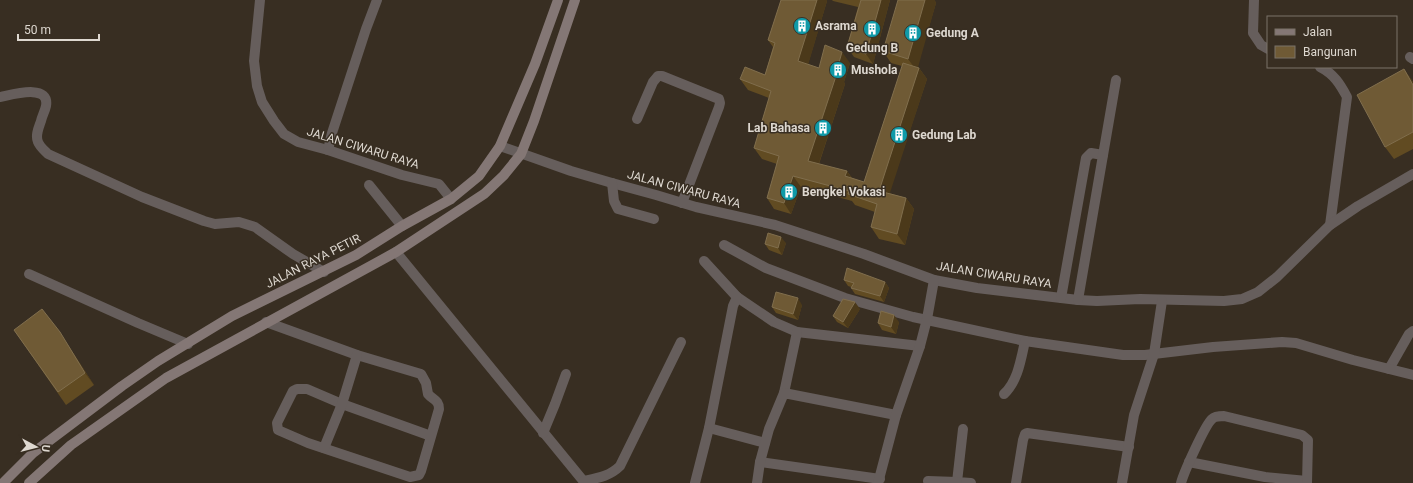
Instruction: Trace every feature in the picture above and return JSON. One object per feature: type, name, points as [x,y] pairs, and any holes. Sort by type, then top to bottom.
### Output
[{"type":"main road","name":"JALAN RAYA PETIR","points":[[3,483],[33,453],[75,421],[175,350],[188,344],[232,316],[356,256],[402,226],[451,199],[478,176],[500,146],[535,64],[558,0]]},
{"type":"main road","points":[[29,483],[71,445],[166,378],[396,252],[484,194],[504,175],[521,154],[534,121],[575,0]]},
{"type":"street","name":"JALAN CIWARU RAYA","points":[[260,0],[254,61],[257,86],[262,102],[284,134],[298,142],[329,149],[402,175],[438,184],[451,199]]},
{"type":"street","points":[[329,149],[332,133],[377,0]]},
{"type":"street","points":[[1254,0],[1253,33],[1261,46],[1267,49]]},
{"type":"street","points":[[1322,68],[1329,71],[1340,83],[1347,97],[1330,225]]},
{"type":"street","points":[[637,120],[653,82],[658,76],[662,76],[719,99],[719,107],[682,203]]},
{"type":"street","points":[[1078,300],[1116,80]]},
{"type":"street","points":[[0,97],[24,92],[38,93],[44,96],[46,106],[38,130],[37,141],[41,148],[48,154],[142,197],[204,221],[215,224],[239,222],[255,227],[293,254],[324,272]]},
{"type":"street","name":"JALAN CIWARU RAYA","points":[[500,146],[612,184],[696,207],[775,225],[864,254],[934,280],[978,288],[1078,300],[1140,299],[1162,301],[1224,301],[1242,299],[1253,295],[1277,277],[1330,225],[1358,206],[1413,174]]},
{"type":"street","points":[[1061,298],[1086,158],[1091,153],[1103,155]]},
{"type":"street","points":[[612,184],[614,201],[618,209],[654,219]]},
{"type":"street","points":[[369,185],[402,226]]},
{"type":"street","points":[[724,245],[766,268],[845,298],[927,319],[1025,341],[1123,355],[1154,354],[1282,342],[1296,343],[1413,376]]},
{"type":"street","points":[[396,252],[584,482],[603,477],[614,472],[620,466],[681,342]]},
{"type":"street","points":[[704,261],[737,298],[774,322],[797,332],[920,346]]},
{"type":"street","points":[[1066,271],[1082,274]]},
{"type":"street","points":[[30,274],[188,344]]},
{"type":"street","points":[[760,462],[879,481],[896,416],[920,346],[927,319],[934,280]]},
{"type":"street","points":[[695,483],[709,428],[734,306],[737,298]]},
{"type":"street","points":[[1122,483],[1134,416],[1154,354],[1162,301]]},
{"type":"street","points":[[266,322],[357,355],[421,374],[426,383],[428,394],[436,400],[439,406],[431,436],[419,475],[415,477],[324,448],[278,430],[277,422],[293,391],[297,389],[307,389],[342,404],[431,436]]},
{"type":"street","points":[[1389,369],[1409,334],[1413,330]]},
{"type":"street","points":[[757,483],[760,462],[769,429],[784,393],[797,332]]},
{"type":"street","points":[[1004,394],[1014,381],[1025,341]]},
{"type":"street","points":[[324,448],[342,404],[357,355]]},
{"type":"street","points":[[543,433],[566,374]]},
{"type":"street","points":[[784,393],[896,416]]},
{"type":"street","points":[[1181,483],[1189,462],[1207,424],[1213,418],[1224,416],[1295,432],[1308,440],[1307,482],[1265,477],[1189,462]]},
{"type":"street","points":[[709,428],[765,443]]},
{"type":"street","points":[[957,482],[963,428]]},
{"type":"street","points":[[1016,483],[1023,440],[1027,433],[1129,446]]},
{"type":"street","points":[[928,481],[971,483]]},
{"type":"building","points":[[781,0],[817,0],[798,61],[819,68],[825,45],[842,52],[837,73],[808,161],[847,171],[845,176],[864,182],[903,63],[919,68],[879,191],[906,198],[897,234],[871,227],[877,204],[848,194],[849,191],[793,176],[784,203],[767,198],[779,156],[754,148],[771,91],[740,79],[745,67],[765,75],[775,43],[768,40]]},
{"type":"building","points":[[861,0],[881,0],[866,54],[847,47]]},
{"type":"building","points":[[898,0],[925,0],[908,59],[883,51]]},
{"type":"building","points":[[1404,69],[1413,85],[1413,132],[1385,147],[1357,95]]},
{"type":"building","points":[[768,233],[781,237],[778,248],[765,244]]},
{"type":"building","points":[[847,268],[885,282],[880,296],[851,288],[854,283],[844,280]]},
{"type":"building","points":[[776,292],[798,298],[793,314],[772,307]]},
{"type":"building","points":[[843,299],[855,302],[843,322],[833,316]]},
{"type":"building","points":[[42,309],[60,332],[85,373],[58,392],[14,330]]},
{"type":"building","points":[[881,311],[894,315],[891,327],[878,323]]},
{"type":"place","name":"Asrama","points":[[802,26]]},
{"type":"place","name":"Gedung B","points":[[872,29]]},
{"type":"place","name":"Gedung A","points":[[913,33]]},
{"type":"place","name":"Mushola","points":[[838,70]]},
{"type":"place","name":"Lab Bahasa","points":[[823,128]]},
{"type":"place","name":"Gedung Lab","points":[[899,135]]},
{"type":"place","name":"Bengkel Vokasi","points":[[789,192]]}]
